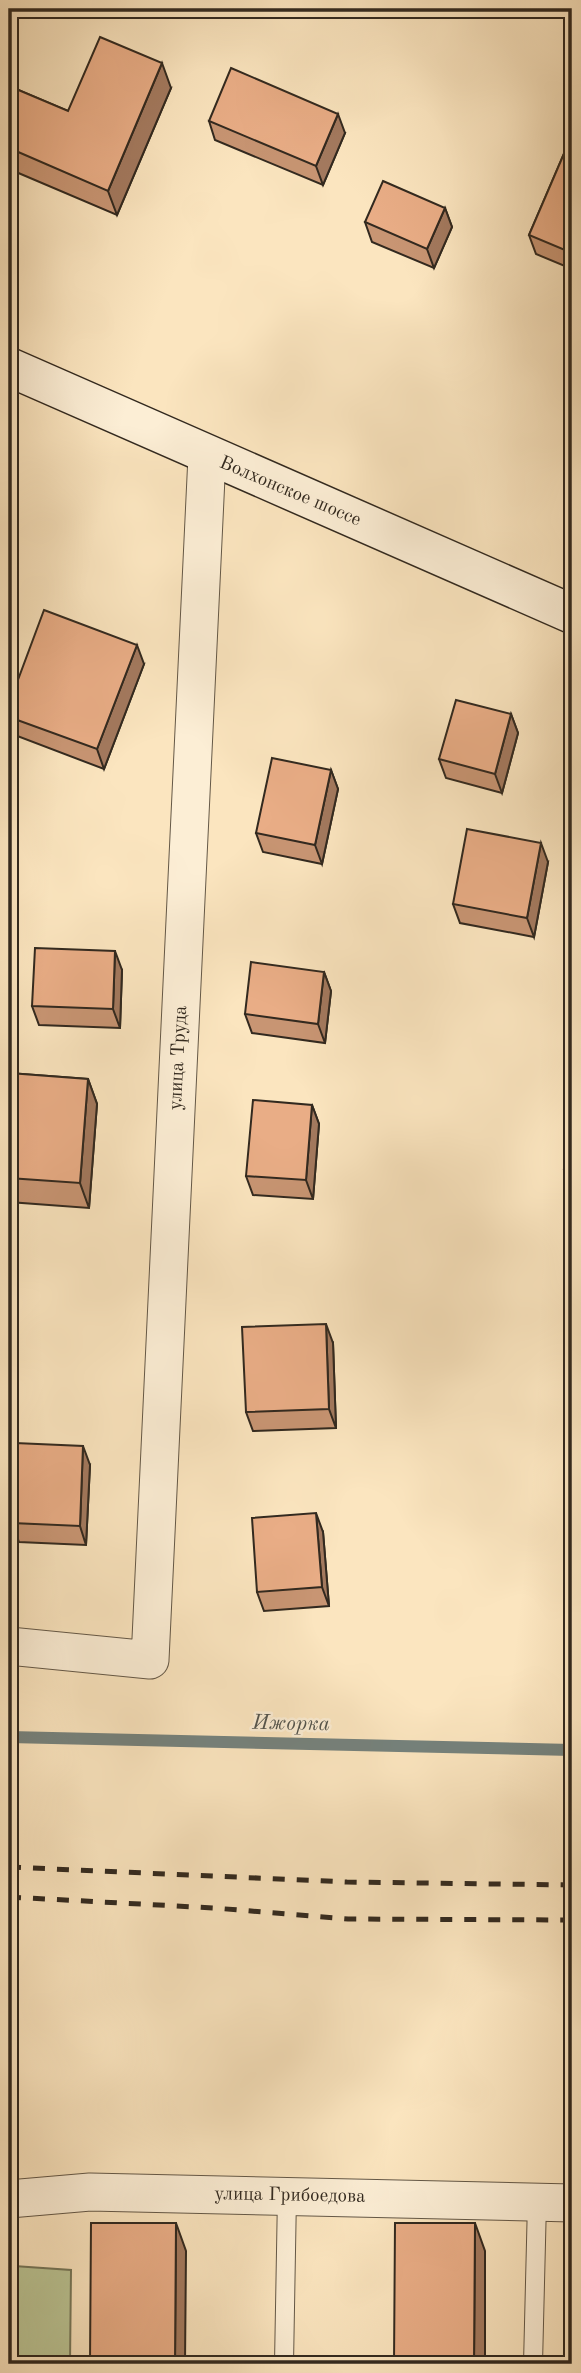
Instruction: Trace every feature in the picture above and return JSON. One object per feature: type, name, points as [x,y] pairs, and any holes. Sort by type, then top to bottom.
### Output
[{"type":"street","name":"Волхонское шоссе","points":[[9,368],[572,614]]},
{"type":"street","name":"улица Труда","points":[[9,1646],[150,1660],[207,456]]},
{"type":"street","name":"улица Грибоедова","points":[[9,2199],[90,2192],[555,2202]]},
{"type":"lane","points":[[284,2364],[287,2195]]},
{"type":"lane","points":[[533,2364],[555,2202]]},
{"type":"green space","points":[[14,2266],[71,2270],[70,2364],[9,2364],[9,2268]]},
{"type":"building","points":[[100,37],[162,63],[108,191],[9,148],[9,86],[68,111]]},
{"type":"building","points":[[231,68],[338,114],[316,166],[209,121]]},
{"type":"building","points":[[572,135],[572,253],[529,235]]},
{"type":"building","points":[[383,181],[445,208],[427,249],[365,222]]},
{"type":"building","points":[[44,610],[137,645],[97,749],[9,717],[9,704]]},
{"type":"building","points":[[456,700],[511,714],[495,774],[439,759]]},
{"type":"building","points":[[272,758],[331,770],[315,845],[256,833]]},
{"type":"building","points":[[467,829],[541,843],[527,918],[453,904]]},
{"type":"building","points":[[35,948],[115,951],[113,1009],[32,1006]]},
{"type":"building","points":[[251,962],[324,972],[318,1024],[245,1014]]},
{"type":"building","points":[[9,1073],[88,1079],[80,1183],[9,1178]]},
{"type":"building","points":[[253,1100],[312,1105],[306,1180],[246,1176]]},
{"type":"building","points":[[572,1149],[572,1173],[564,1169]]},
{"type":"building","points":[[326,1324],[329,1409],[246,1412],[242,1327]]},
{"type":"building","points":[[15,1443],[83,1446],[80,1526],[12,1523]]},
{"type":"building","points":[[316,1513],[322,1587],[257,1592],[252,1518]]},
{"type":"building","points":[[91,2223],[176,2223],[175,2364],[90,2364]]},
{"type":"building","points":[[395,2223],[475,2223],[474,2364],[394,2364]]},
{"type":"building","points":[[569,2279],[572,2279],[572,2364],[567,2364]]},
{"type":"waterway","name":"Ижорка","points":[[9,1737],[572,1750]]},
{"type":"railway","points":[[9,1867],[347,1882],[572,1885]]},
{"type":"railway","points":[[9,1897],[214,1908],[348,1919],[572,1920]]}]
